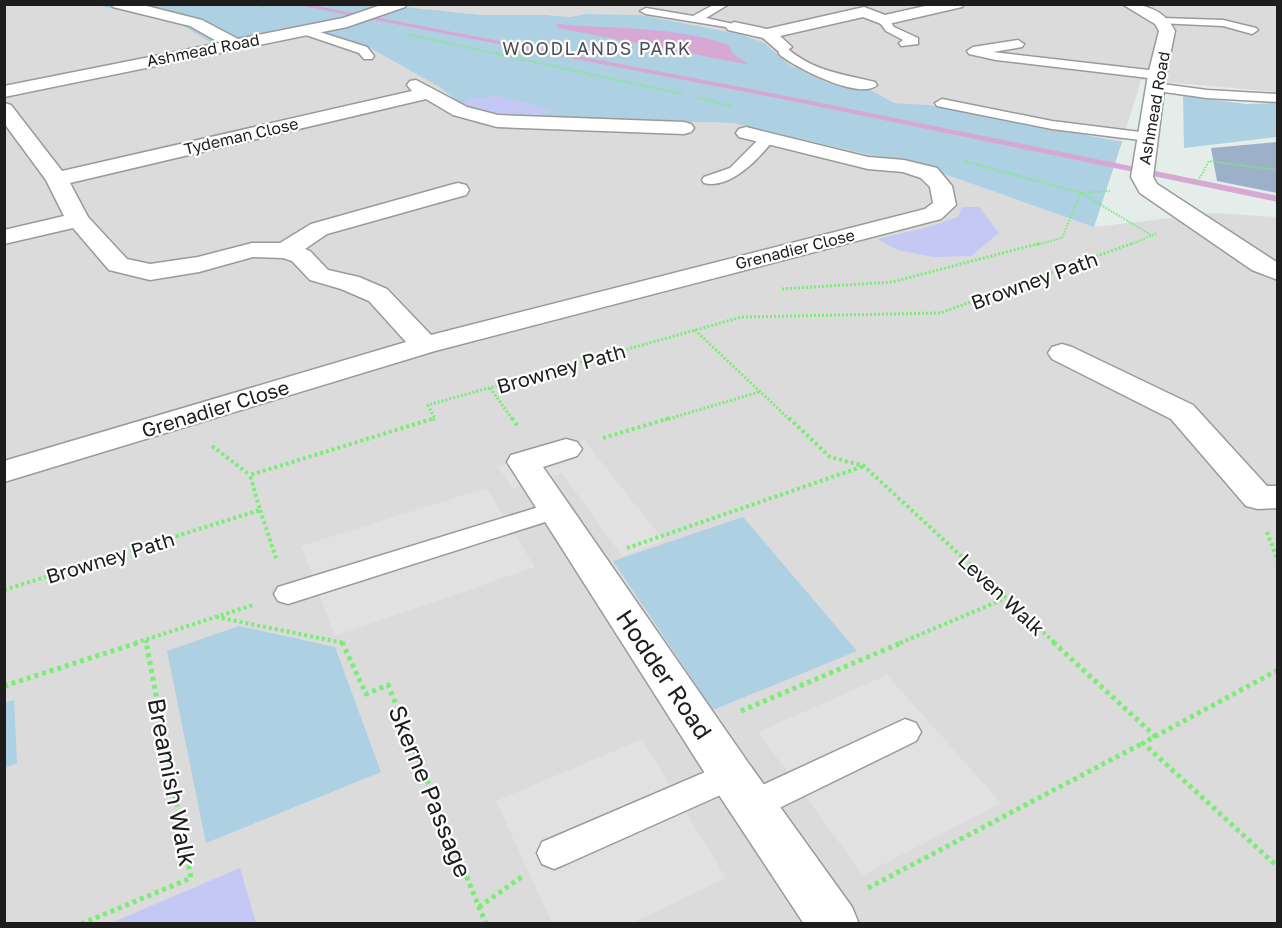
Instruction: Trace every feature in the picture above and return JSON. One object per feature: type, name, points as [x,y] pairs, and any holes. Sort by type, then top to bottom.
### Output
[{"type":"street","points":[[118,4],[196,22],[235,44]]},
{"type":"street","name":"Ashmead Road","points":[[4,92],[354,20],[400,4]]},
{"type":"street","points":[[768,34],[864,8],[884,20],[957,4]]},
{"type":"street","points":[[1129,4],[1161,21]]},
{"type":"street","name":"Ashmead Road","points":[[1161,21],[1167,31],[1156,81],[1143,172],[1148,188],[1261,265],[1278,272]]},
{"type":"street","points":[[734,27],[768,34],[784,47]]},
{"type":"street","name":"Tydeman Close","points":[[57,179],[421,89],[459,111],[497,121],[684,128]]},
{"type":"street","points":[[4,109],[57,179],[78,220],[118,265],[150,272],[199,264],[252,250],[285,250],[301,256],[319,275],[350,283],[378,295],[425,345]]},
{"type":"street","name":"Grenadier Close","points":[[4,472],[425,345],[933,214],[945,205],[941,186],[928,173],[904,166],[868,163],[757,136]]},
{"type":"street","points":[[285,250],[319,229],[458,190]]},
{"type":"street","points":[[4,237],[78,220]]},
{"type":"street","points":[[1062,353],[1182,412],[1258,498],[1278,496]]},
{"type":"street","name":"Hodder Road","points":[[553,453],[523,462],[742,790],[830,917]]},
{"type":"lane","points":[[694,20],[724,4]]},
{"type":"lane","points":[[646,11],[734,27]]},
{"type":"lane","points":[[884,20],[890,29],[914,41],[905,43]]},
{"type":"lane","points":[[1161,21],[1223,23],[1252,30]]},
{"type":"lane","points":[[304,31],[363,51],[368,56]]},
{"type":"lane","points":[[1018,45],[973,51],[984,55],[1156,81],[1207,94],[1278,98]]},
{"type":"lane","points":[[784,47],[783,51],[797,64],[820,75],[870,85]]},
{"type":"lane","points":[[942,102],[1052,125],[1148,137]]},
{"type":"lane","points":[[710,180],[736,171],[757,136]]},
{"type":"lane","points":[[288,594],[555,510]]},
{"type":"lane","points":[[554,853],[905,732]]},
{"type":"path","points":[[1200,177],[1209,161],[1278,170]]},
{"type":"path","points":[[772,289],[892,282],[1062,238],[1081,193],[1153,236]]},
{"type":"path","name":"Browney Path","points":[[250,475],[435,418],[428,405],[742,317],[940,313],[1153,236],[1184,213]]},
{"type":"path","name":"Leven Walk","points":[[695,330],[830,457],[864,466],[1156,737]]},
{"type":"path","points":[[490,388],[553,453],[760,391]]},
{"type":"path","points":[[4,686],[288,594],[250,475],[207,441]]},
{"type":"path","points":[[590,560],[864,466]]},
{"type":"path","name":"Browney Path","points":[[4,590],[260,510]]},
{"type":"path","points":[[701,728],[1006,598]]},
{"type":"path","name":"Skerne Passage","points":[[216,617],[343,642],[366,694],[388,685],[486,924]]},
{"type":"path","name":"Breamish Walk","points":[[81,924],[191,878],[146,640]]},
{"type":"path","points":[[830,917],[1278,670]]},
{"type":"path","points":[[1143,743],[1278,867]]},
{"type":"path","points":[[479,907],[554,853]]},
{"type":"shaded area","points":[[374,4],[482,15],[570,17],[586,14],[641,15],[739,34],[763,42],[790,65],[829,83],[869,89],[894,103],[930,105],[1122,142],[1094,227],[933,170],[733,123],[523,117],[468,110],[441,88],[372,49],[321,31],[225,51],[180,24],[96,5]]},
{"type":"shaded area","points":[[5,5],[96,5],[180,24],[225,51],[321,31],[372,49],[441,88],[468,110],[523,117],[733,123],[933,170],[1094,227],[1214,213],[1277,217],[1277,923],[5,923]]},
{"type":"shaded area","points":[[374,5],[1277,5],[1277,92],[1141,80],[1122,142],[930,105],[894,103],[869,89],[829,83],[790,65],[763,42],[739,34],[641,15],[586,14],[570,17],[482,15]]},
{"type":"shaded area","points":[[556,24],[687,34],[729,45],[733,54],[750,65],[558,28]]},
{"type":"shaded area","points":[[496,96],[552,111],[533,117],[522,117],[468,110],[462,104],[468,99]]},
{"type":"shaded area","points":[[1183,96],[1247,104],[1277,103],[1277,137],[1184,148]]},
{"type":"shaded area","points":[[1277,142],[1277,193],[1217,181],[1211,148]]},
{"type":"shaded area","points":[[962,207],[979,207],[999,233],[971,256],[933,257],[898,250],[877,239],[925,228],[958,217]]},
{"type":"shaded area","points":[[584,440],[664,541],[622,556],[562,473],[513,489],[498,467]]},
{"type":"shaded area","points":[[486,488],[535,567],[335,636],[301,546]]},
{"type":"shaded area","points":[[743,517],[857,651],[713,710],[613,561]]},
{"type":"shaded area","points":[[239,626],[335,647],[381,772],[206,843],[167,651]]},
{"type":"shaded area","points":[[887,675],[1001,803],[863,875],[758,732]]},
{"type":"shaded area","points":[[14,700],[17,763],[5,768],[5,703]]},
{"type":"shaded area","points":[[642,739],[726,878],[632,923],[552,923],[496,801]]},
{"type":"shaded area","points":[[240,868],[256,923],[111,923]]},
{"type":"waterway","points":[[295,4],[787,98],[1278,199]]},
{"type":"district","name":"WOODLANDS PARK","points":[[597,48]]}]
